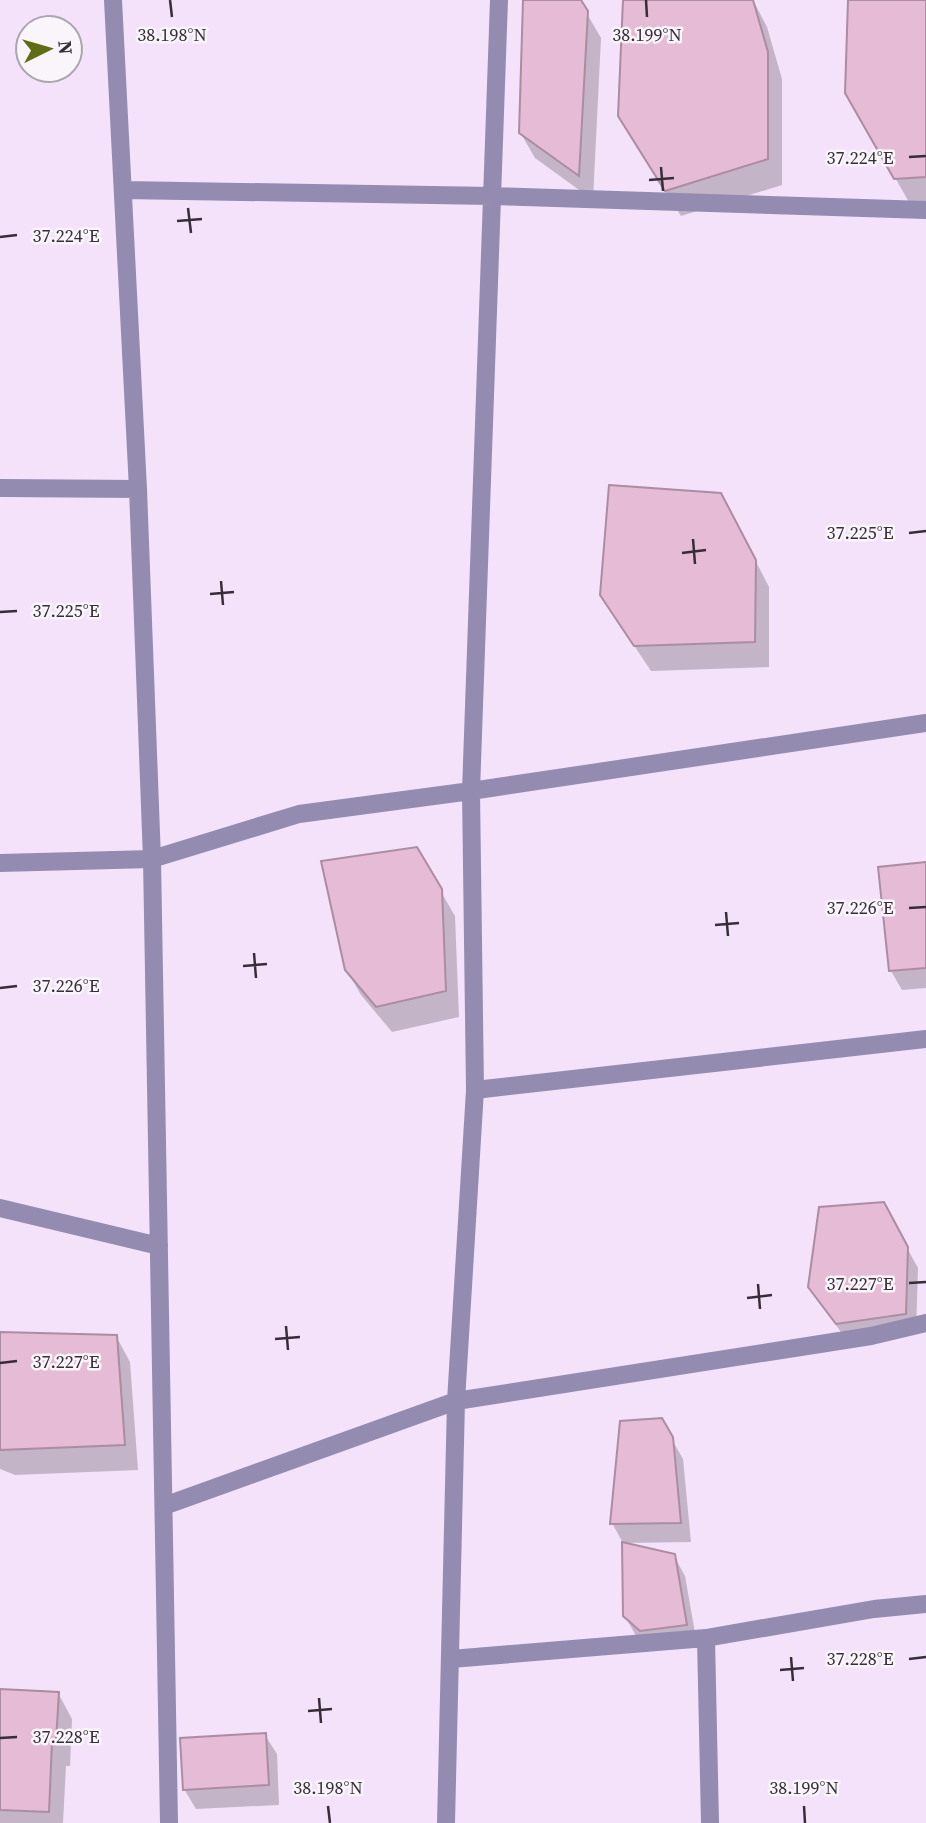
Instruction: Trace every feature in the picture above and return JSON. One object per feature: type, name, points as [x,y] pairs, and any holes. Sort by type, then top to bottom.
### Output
[{"type":"street","points":[[113,0],[138,489],[152,859],[169,1823]]},
{"type":"street","points":[[446,1823],[452,1659],[456,1401],[475,1090],[471,791],[499,0]]},
{"type":"street","points":[[124,190],[492,197],[926,210]]},
{"type":"street","points":[[0,488],[138,489]]},
{"type":"street","points":[[0,863],[152,859],[299,814],[926,723]]},
{"type":"street","points":[[475,1090],[926,1039]]},
{"type":"street","points":[[0,1208],[159,1246]]},
{"type":"street","points":[[164,1506],[456,1401],[871,1336],[926,1323]]},
{"type":"street","points":[[452,1659],[706,1638],[874,1609],[926,1604]]},
{"type":"street","points":[[706,1638],[710,1823]]},
{"type":"building","points":[[523,0],[581,0],[588,11],[579,176],[519,133]]},
{"type":"building","points":[[623,0],[753,0],[768,52],[768,159],[665,191],[618,116]]},
{"type":"building","points":[[848,0],[926,0],[926,177],[894,179],[845,93]]},
{"type":"building","points":[[609,485],[721,493],[756,560],[755,642],[634,646],[600,595]]},
{"type":"building","points":[[417,847],[442,889],[446,991],[376,1007],[345,970],[321,861]]},
{"type":"building","points":[[926,862],[926,968],[889,971],[878,867]]},
{"type":"building","points":[[884,1202],[908,1247],[906,1314],[836,1324],[808,1287],[819,1207]]},
{"type":"building","points":[[0,1332],[117,1335],[125,1445],[0,1450]]},
{"type":"building","points":[[662,1418],[673,1437],[681,1523],[610,1524],[620,1421]]},
{"type":"building","points":[[622,1542],[675,1554],[687,1625],[640,1631],[623,1616]]},
{"type":"building","points":[[0,1689],[59,1692],[56,1741],[52,1741],[49,1812],[0,1810]]},
{"type":"building","points":[[266,1733],[269,1785],[183,1790],[180,1738]]}]
